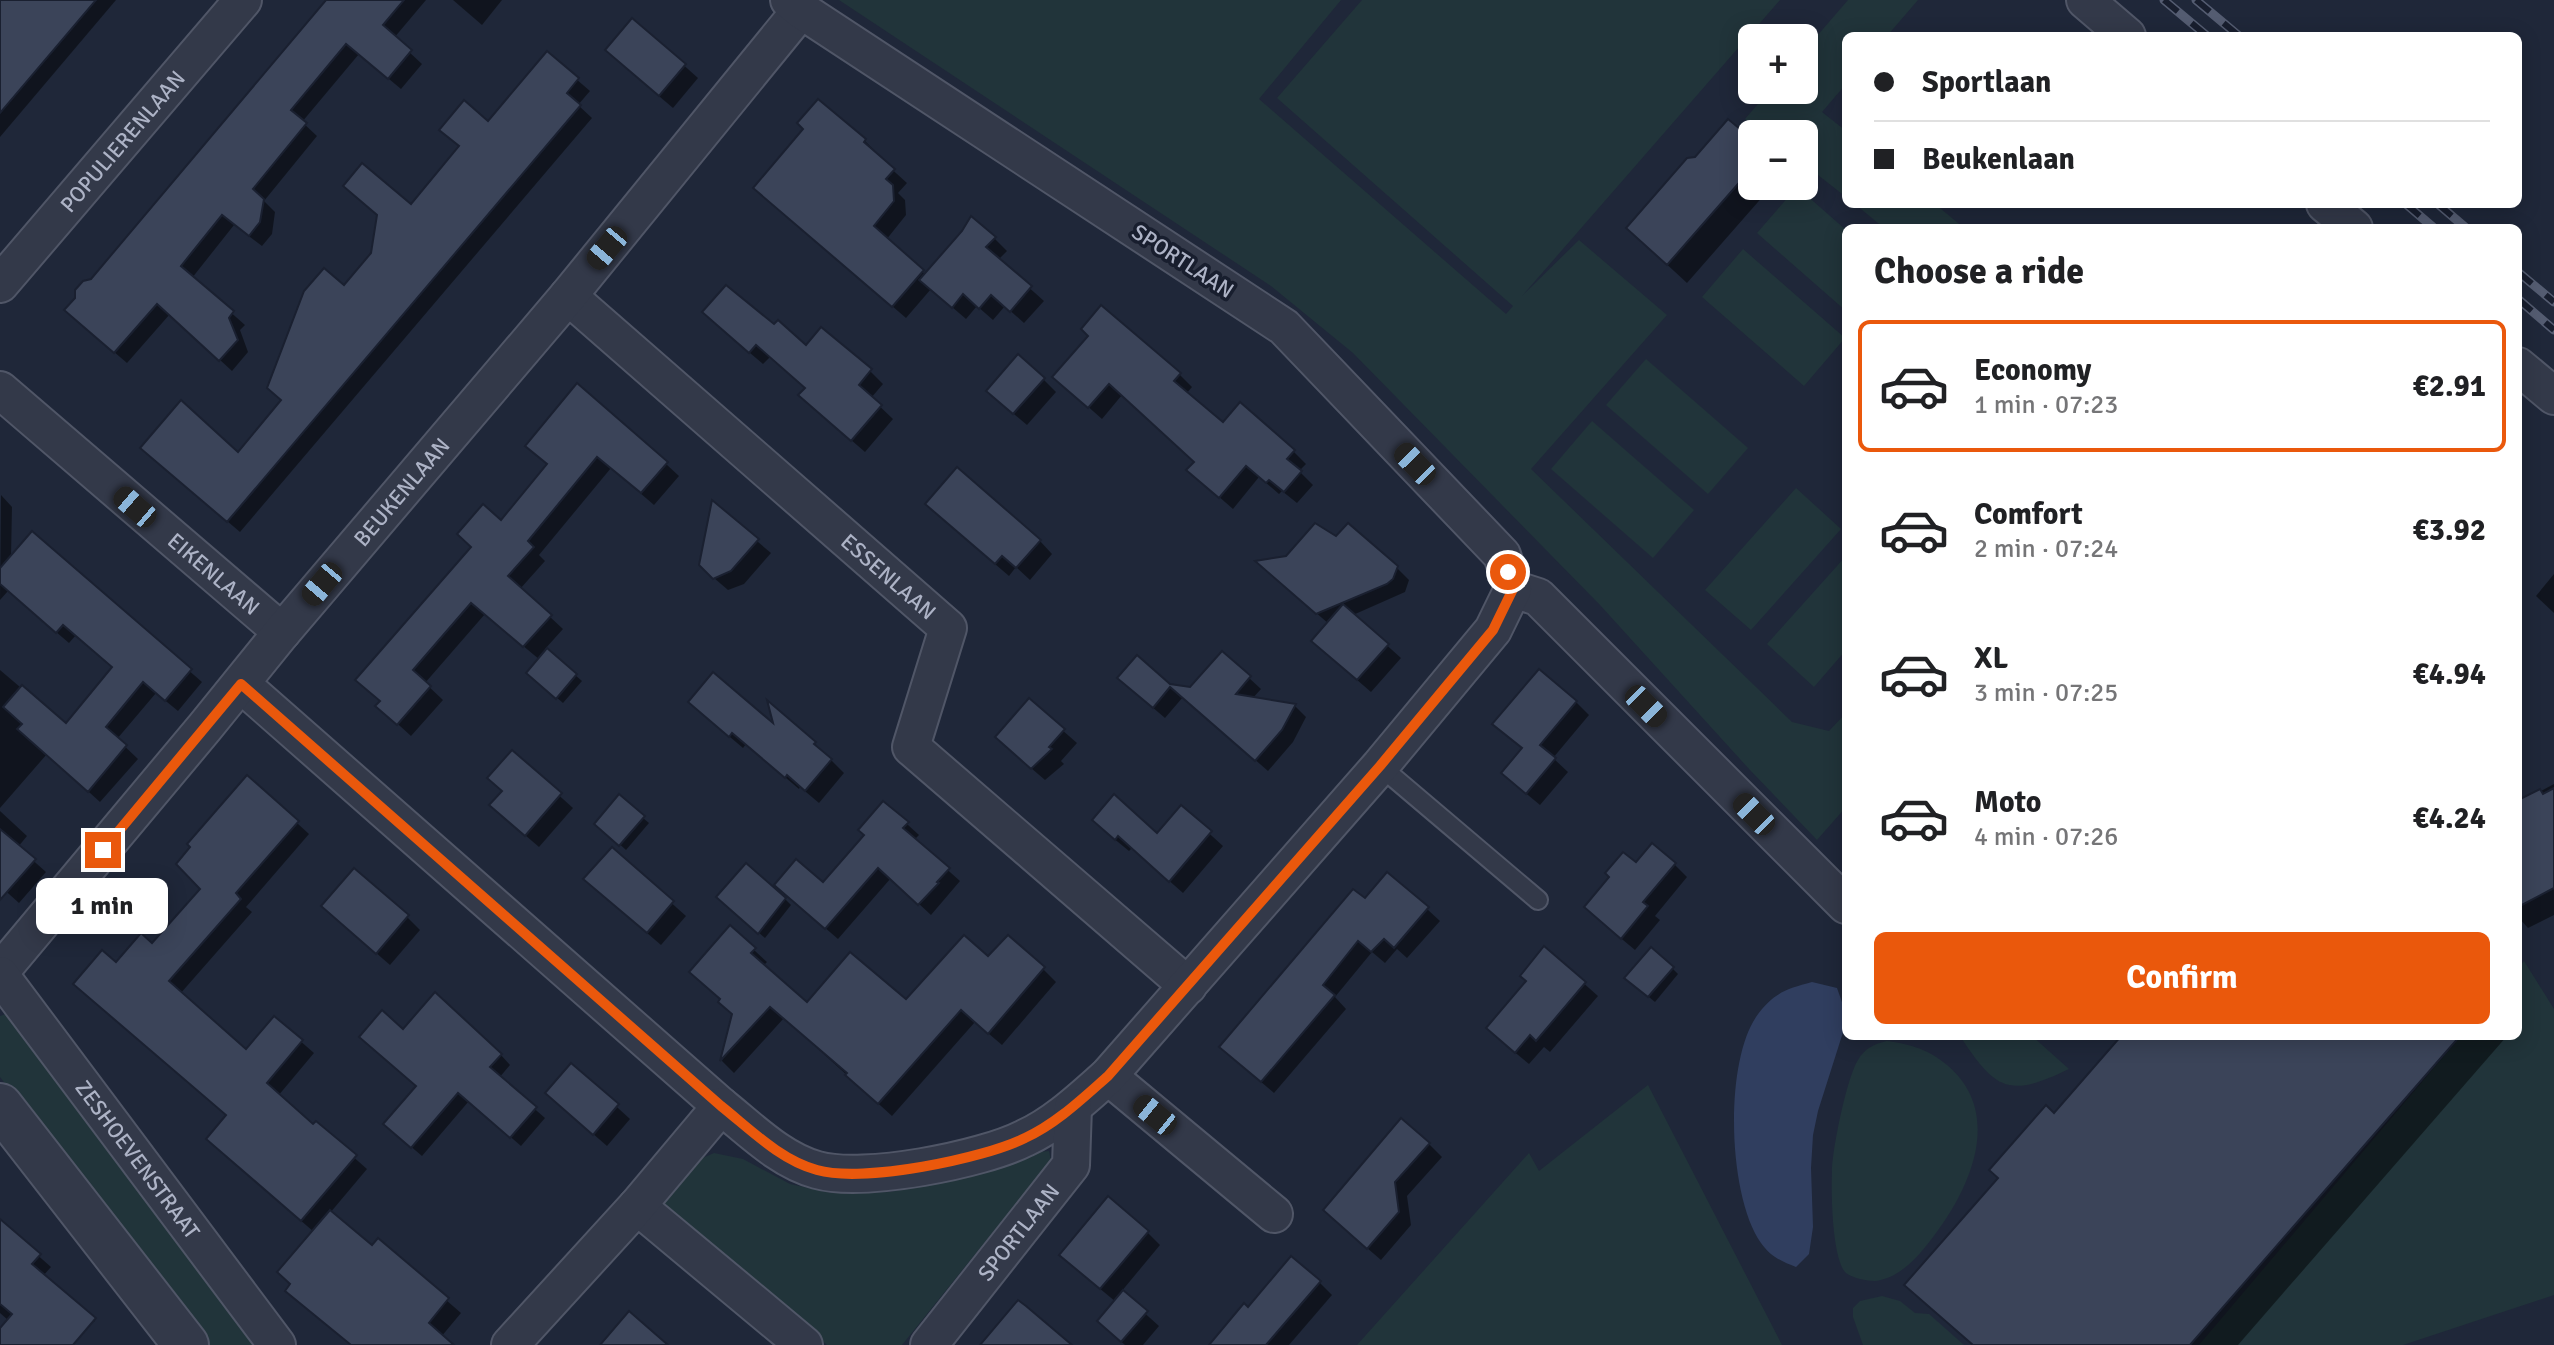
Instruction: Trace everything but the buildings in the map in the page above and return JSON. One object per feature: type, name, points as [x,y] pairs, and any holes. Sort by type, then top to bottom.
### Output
[{"type":"street","name":"POPULIERENLAAN","points":[[0,284],[243,0]]},
{"type":"street","points":[[2085,0],[2122,32]]},
{"type":"street","name":"BEUKENLAAN","points":[[0,974],[282,632],[568,296],[795,5]]},
{"type":"street","name":"SPORTLAAN","points":[[795,5],[1284,327],[1502,555],[1513,589]]},
{"type":"street","points":[[2330,208],[2349,224]]},
{"type":"street","name":"ESSENLAAN","points":[[568,296],[948,628],[911,747],[1188,986]]},
{"type":"street","points":[[2522,369],[2554,396]]},
{"type":"street","name":"EIKENLAAN","points":[[0,390],[282,632]]},
{"type":"street","points":[[241,684],[721,1106],[781,1153],[817,1170],[864,1174],[960,1160],[1026,1138],[1073,1107],[1108,1076],[1380,766],[1493,630],[1513,589],[1538,597],[1842,901]]},
{"type":"street","name":"ZESHOEVENSTRAAT","points":[[0,974],[277,1345]]},
{"type":"street","points":[[1108,1076],[1274,1214]]},
{"type":"street","points":[[0,1106],[186,1345]]},
{"type":"street","points":[[510,1345],[637,1206],[721,1106]]},
{"type":"street","name":"SPORTLAAN","points":[[929,1345],[1071,1165],[1073,1107]]},
{"type":"street","points":[[637,1206],[804,1345]]},
{"type":"lane","points":[[1380,766],[1538,900]]},
{"type":"shaded area","points":[[839,0],[1341,0],[1259,99],[1506,314],[1513,306],[1277,98],[1362,0],[1780,0],[1759,24],[1738,24],[1738,48],[1522,296],[1579,240],[1667,315],[1531,469],[1792,722],[1829,731],[1842,717],[1842,812],[1817,840],[1600,605],[1353,353],[1271,286]]},
{"type":"shaded area","points":[[1848,0],[1918,0],[1890,32],[1842,32],[1842,89],[1822,112],[1842,128],[1842,194],[1818,175],[1818,120],[1745,119],[1758,104],[1818,104],[1818,35]]},
{"type":"shaded area","points":[[1786,200],[1812,200],[1842,226],[1842,307],[1757,233]]},
{"type":"shaded area","points":[[1860,208],[1940,208],[1959,224],[1879,224]]},
{"type":"shaded area","points":[[1743,249],[1842,335],[1842,342],[1804,386],[1702,297]]},
{"type":"shaded area","points":[[1646,359],[1748,448],[1708,494],[1606,405]]},
{"type":"shaded area","points":[[1592,421],[1694,510],[1653,558],[1551,469]]},
{"type":"shaded area","points":[[1796,488],[1841,529],[1751,630],[1705,590]]},
{"type":"shaded area","points":[[1842,560],[1842,655],[1814,687],[1767,644]]},
{"type":"shaded area","points":[[2524,961],[2554,1009],[2554,1295],[2403,1345],[2199,1345],[2458,1040],[2522,1040]]},
{"type":"shaded area","points":[[9,1013],[261,1345],[208,1345],[0,1077],[0,1016]]},
{"type":"shaded area","points":[[1963,1040],[2036,1040],[2069,1069],[2032,1084],[2018,1086],[1994,1078]]},
{"type":"shaded area","points":[[1887,1041],[1919,1048],[1947,1065],[1964,1084],[1974,1104],[1978,1126],[1970,1171],[1949,1214],[1930,1241],[1902,1270],[1885,1279],[1872,1281],[1849,1275],[1841,1266],[1833,1225],[1832,1172],[1841,1114],[1854,1069],[1867,1050]]},
{"type":"shaded area","points":[[1648,1085],[1782,1345],[1357,1345],[1529,1153],[1539,1171]]},
{"type":"shaded area","points":[[1049,1151],[1051,1160],[902,1345],[827,1345],[664,1203],[698,1160],[714,1153],[743,1159],[790,1184],[831,1193],[889,1192],[949,1181],[1028,1153]]},
{"type":"shaded area","points":[[1882,1296],[1900,1301],[1915,1313],[1929,1314],[1964,1345],[1863,1345],[1853,1308],[1860,1301]]},
{"type":"water","points":[[1812,982],[1837,988],[1842,1002],[1842,1035],[1813,1135],[1813,1227],[1809,1254],[1796,1267],[1768,1252],[1750,1222],[1736,1163],[1734,1130],[1739,1066],[1746,1039],[1756,1017],[1768,1002],[1795,987]]},
{"type":"railway","points":[[2164,0],[2202,32]]},
{"type":"railway","points":[[2196,0],[2234,32]]},
{"type":"railway","points":[[2411,208],[2429,224]]},
{"type":"railway","points":[[2443,208],[2461,224]]},
{"type":"railway","points":[[2522,275],[2554,302]]},
{"type":"railway","points":[[2522,302],[2554,330]]},
{"type":"route","points":[[103,850],[241,684],[721,1106],[781,1153],[817,1170],[864,1174],[960,1160],[1026,1138],[1073,1107],[1108,1076],[1380,766],[1493,630],[1513,589],[1508,572]]}]
